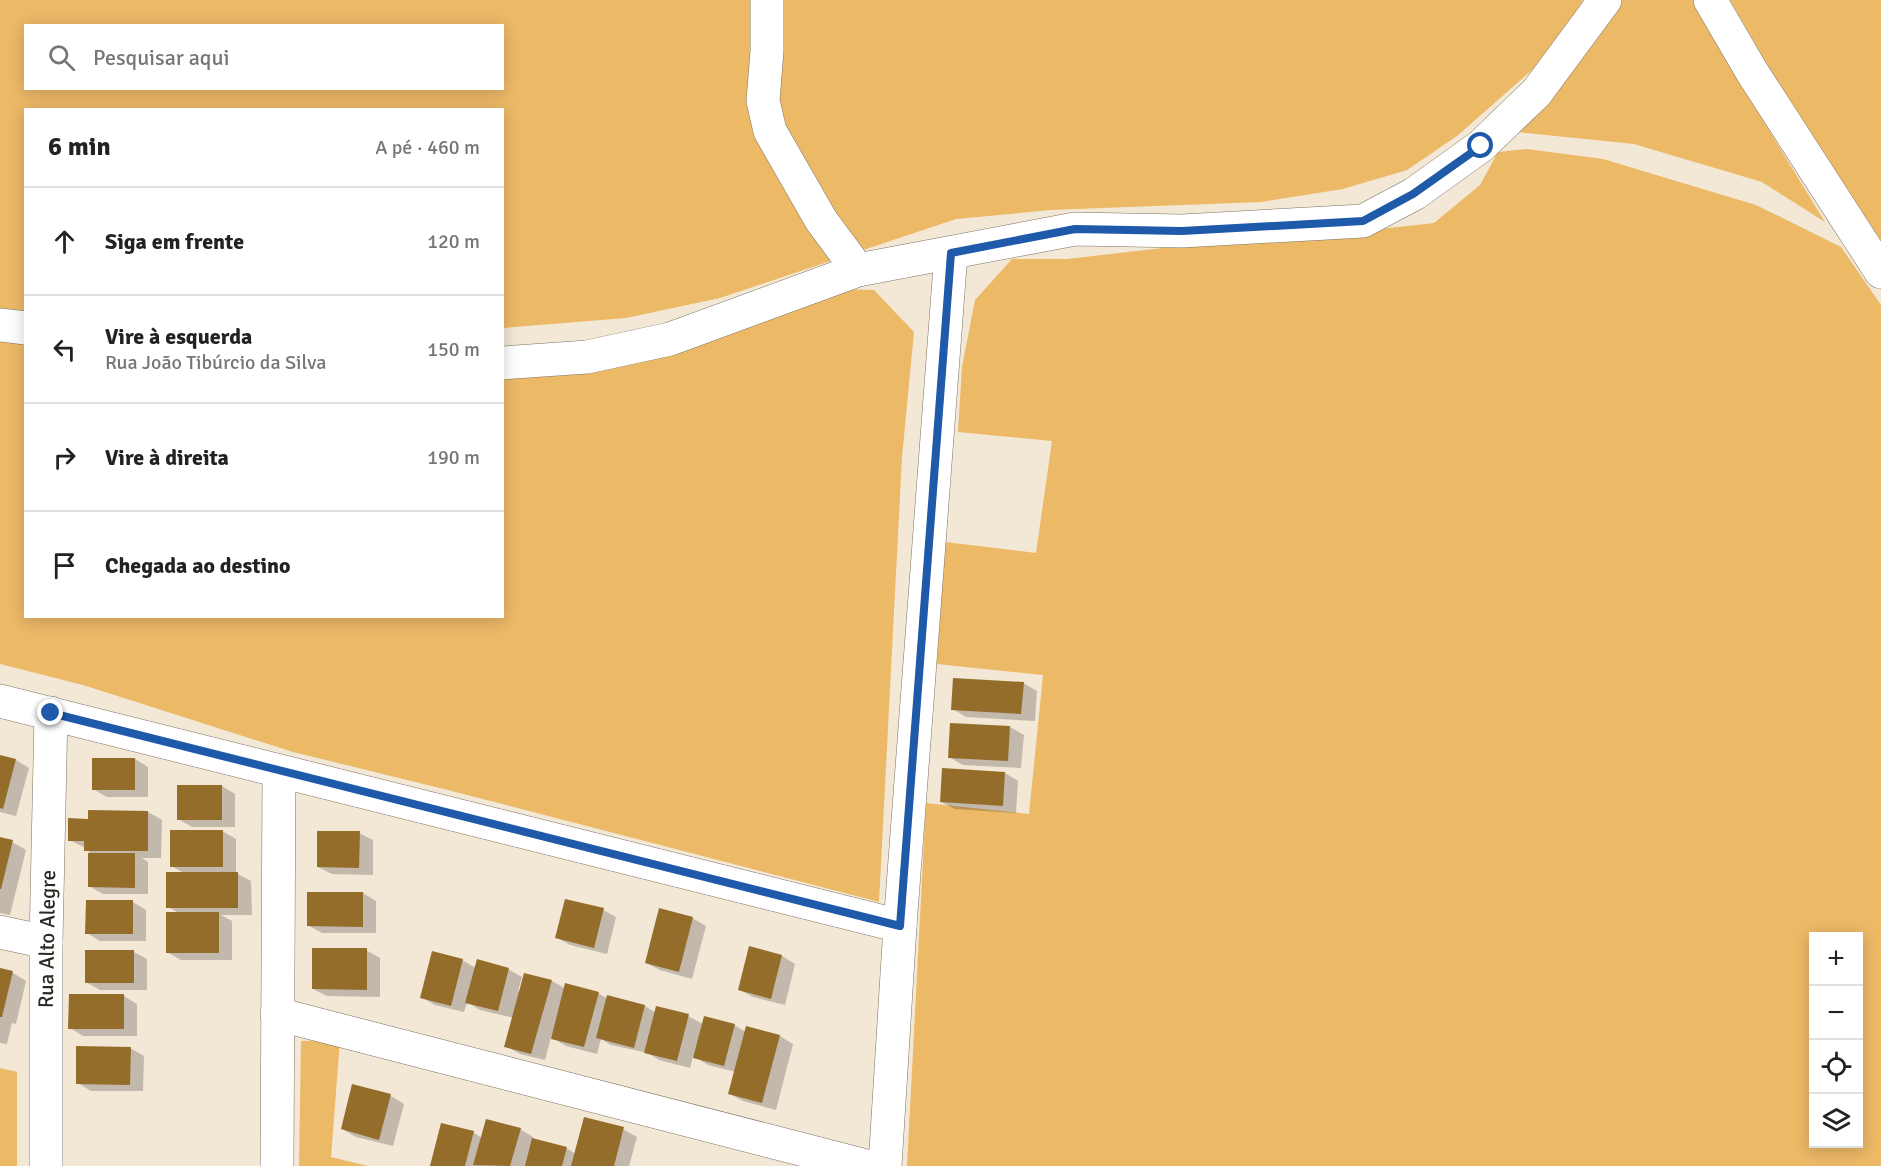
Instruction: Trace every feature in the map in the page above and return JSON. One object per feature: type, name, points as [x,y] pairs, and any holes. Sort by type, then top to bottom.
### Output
[{"type":"street","points":[[767,0],[767,51],[763,101],[770,131],[821,220],[858,270]]},
{"type":"street","points":[[504,363],[587,357],[670,339],[858,270],[1075,229],[1182,231],[1363,221],[1413,194],[1481,146],[1537,92],[1605,0]]},
{"type":"street","points":[[1710,0],[1752,72],[1881,272]]},
{"type":"street","points":[[885,1166],[900,926],[951,253]]},
{"type":"street","points":[[0,325],[24,328]]},
{"type":"street","points":[[0,701],[900,926]]},
{"type":"street","name":"Rua Alto Alegre","points":[[46,1166],[46,942],[51,713]]},
{"type":"street","points":[[277,1166],[279,772]]},
{"type":"street","points":[[0,932],[46,942]]},
{"type":"street","points":[[277,1014],[866,1166]]},
{"type":"shaded area","points":[[0,0],[1583,0],[1550,54],[1457,136],[1407,170],[1343,189],[1261,202],[1051,210],[956,219],[720,298],[626,318],[504,328],[504,108],[24,108],[24,618],[504,618],[504,369],[842,289],[874,290],[914,332],[902,457],[879,902],[293,752],[83,685],[0,664]]},
{"type":"shaded area","points":[[1617,0],[1694,0],[1722,53],[1825,222],[1762,182],[1634,144],[1517,132]]},
{"type":"shaded area","points":[[1730,0],[1881,0],[1881,256],[1825,165]]},
{"type":"shaded area","points":[[1527,149],[1603,159],[1756,205],[1841,247],[1881,305],[1881,1166],[907,1166],[926,803],[1029,814],[1043,675],[937,664],[945,542],[1036,553],[1052,441],[958,432],[962,367],[975,300],[1012,259],[1067,259],[1180,246],[1325,235],[1434,223],[1480,185],[1498,152]]},
{"type":"shaded area","points":[[340,1040],[331,1157],[368,1166],[299,1166],[301,1041]]},
{"type":"shaded area","points":[[0,1068],[17,1072],[17,1166],[0,1166]]},
{"type":"building","points":[[953,678],[1024,682],[1021,714],[951,710]]},
{"type":"building","points":[[950,723],[1010,726],[1008,761],[948,758]]},
{"type":"building","points":[[0,755],[16,759],[3,809],[0,808]]},
{"type":"building","points":[[92,758],[135,758],[135,790],[92,790]]},
{"type":"building","points":[[942,768],[1005,772],[1003,806],[940,802]]},
{"type":"building","points":[[177,785],[222,785],[222,820],[177,820]]},
{"type":"building","points":[[88,810],[148,811],[148,851],[84,851],[84,841],[68,841],[68,818],[88,819]]},
{"type":"building","points":[[170,830],[223,830],[223,867],[170,867]]},
{"type":"building","points":[[317,831],[360,831],[359,868],[317,867]]},
{"type":"building","points":[[0,837],[13,840],[1,889],[0,889]]},
{"type":"building","points":[[88,853],[135,853],[135,888],[88,887]]},
{"type":"building","points":[[166,872],[238,872],[238,908],[166,908]]},
{"type":"building","points":[[307,892],[363,892],[363,927],[307,926]]},
{"type":"building","points":[[565,899],[604,908],[594,948],[555,938]]},
{"type":"building","points":[[86,900],[133,900],[133,934],[85,934]]},
{"type":"building","points":[[659,908],[693,917],[679,972],[645,963]]},
{"type":"building","points":[[166,912],[219,912],[219,953],[166,953]]},
{"type":"building","points":[[749,946],[782,955],[771,999],[738,990]]},
{"type":"building","points":[[312,948],[367,948],[367,990],[312,989]]},
{"type":"building","points":[[85,950],[134,950],[134,983],[85,983]]},
{"type":"building","points":[[432,951],[463,959],[451,1006],[420,998]]},
{"type":"building","points":[[477,959],[509,968],[498,1011],[465,1003]]},
{"type":"building","points":[[0,968],[13,971],[2,1017],[0,1017]]},
{"type":"building","points":[[524,973],[552,980],[531,1054],[504,1047]]},
{"type":"building","points":[[565,983],[599,992],[584,1047],[551,1039]]},
{"type":"building","points":[[69,994],[124,994],[124,1029],[68,1029]]},
{"type":"building","points":[[607,995],[645,1005],[634,1048],[596,1038]]},
{"type":"building","points":[[656,1006],[689,1014],[677,1061],[644,1053]]},
{"type":"building","points":[[704,1016],[735,1024],[724,1066],[693,1058]]},
{"type":"building","points":[[746,1026],[780,1035],[762,1103],[728,1094]]},
{"type":"building","points":[[76,1046],[131,1047],[130,1085],[76,1084]]},
{"type":"building","points":[[352,1084],[391,1094],[379,1140],[341,1129]]},
{"type":"building","points":[[584,1117],[624,1127],[614,1166],[571,1166]]},
{"type":"building","points":[[486,1119],[521,1128],[510,1166],[473,1165]]},
{"type":"building","points":[[441,1123],[474,1131],[465,1166],[430,1166]]},
{"type":"building","points":[[532,1138],[567,1147],[562,1166],[525,1166]]},
{"type":"route","points":[[51,713],[900,926],[951,253],[1075,229],[1182,231],[1363,221],[1443,175],[1481,146]]}]
